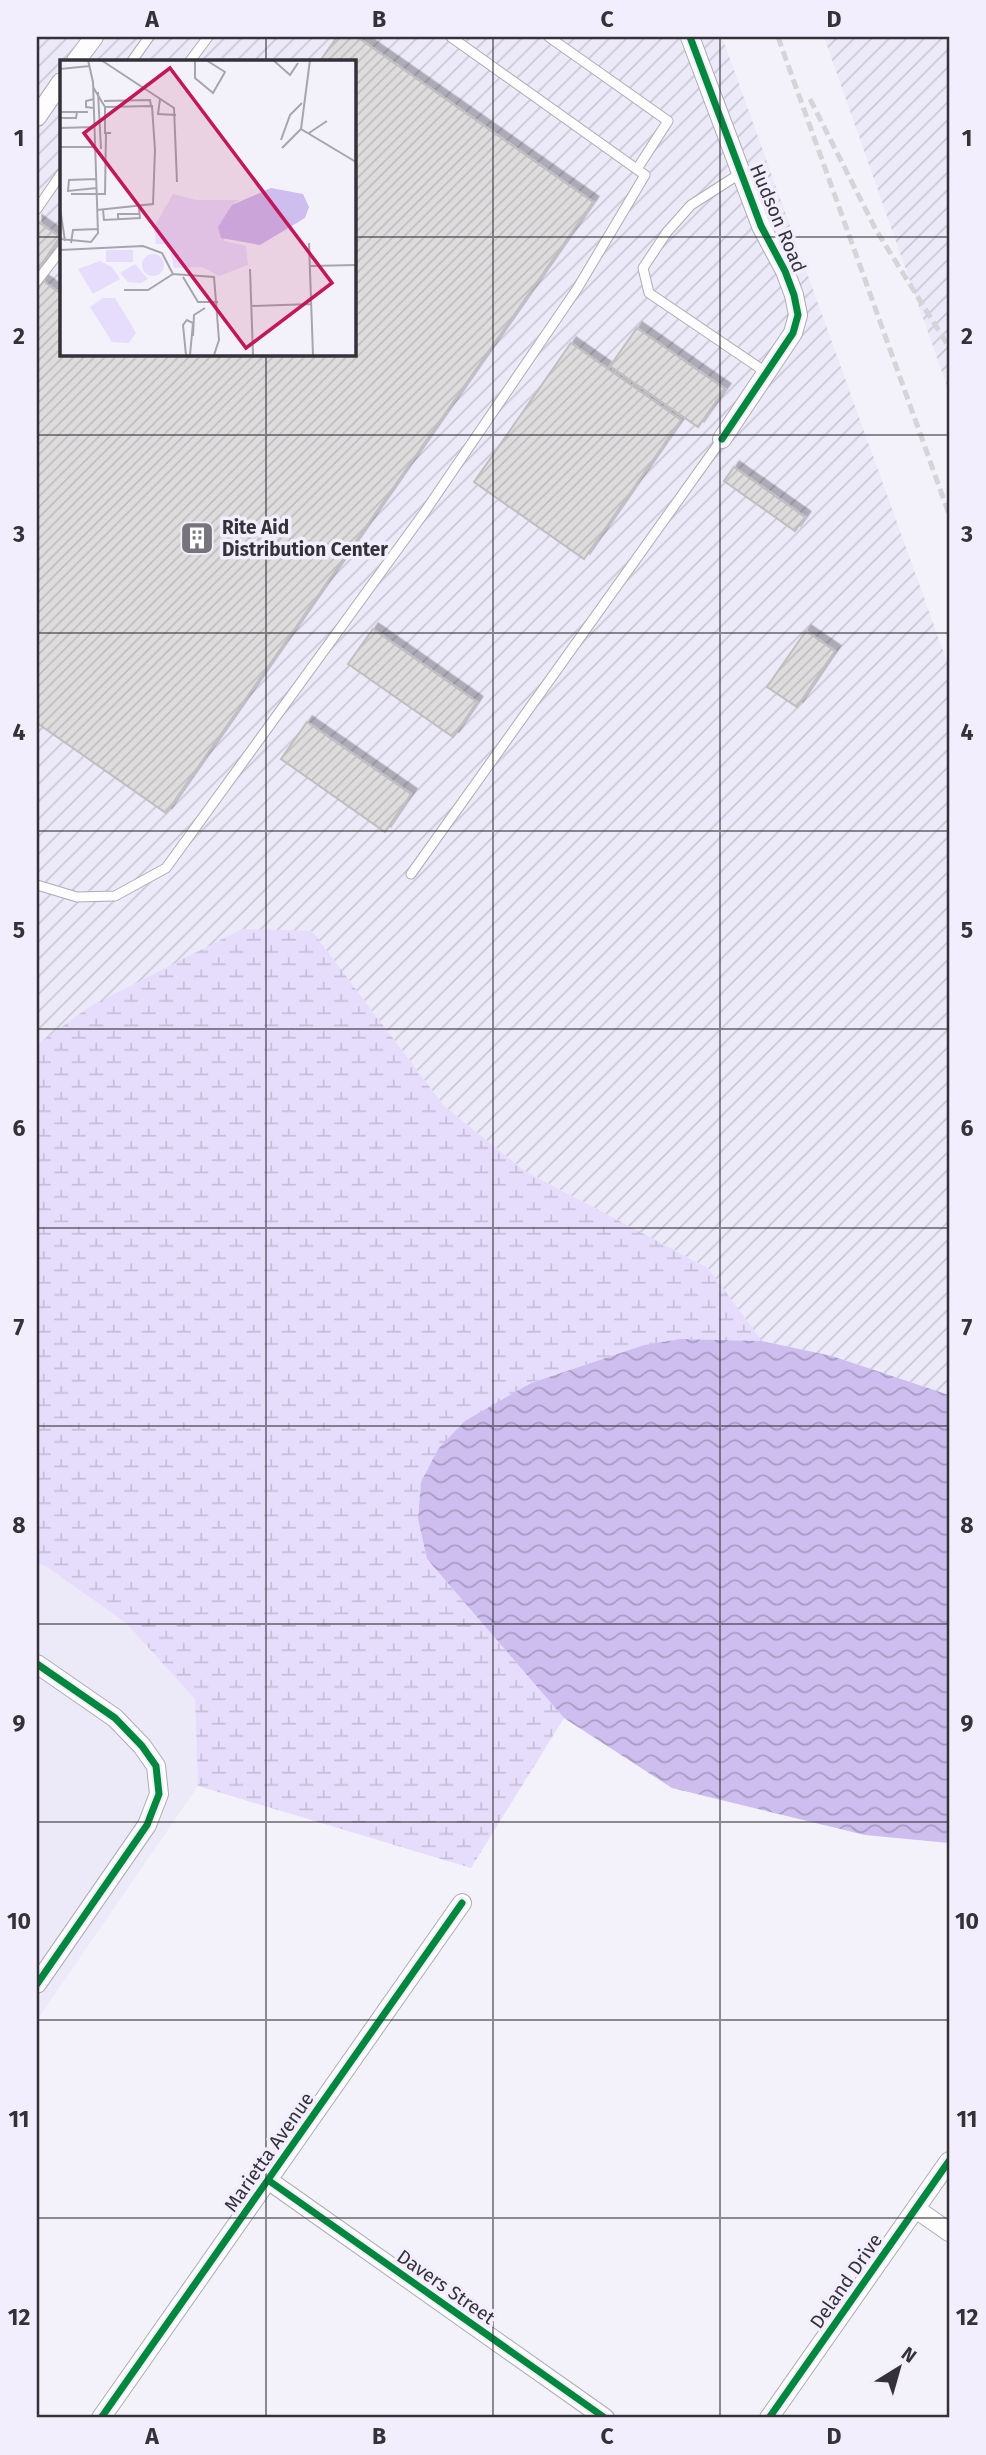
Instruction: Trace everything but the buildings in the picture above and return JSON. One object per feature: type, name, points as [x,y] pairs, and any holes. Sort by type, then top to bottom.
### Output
[{"type":"street","points":[[77,60],[94,37]]},
{"type":"street","name":"Hudson Road","points":[[690,37],[761,226],[785,271],[798,315],[793,333],[722,439]]},
{"type":"street","points":[[37,117],[60,83]]},
{"type":"street","points":[[37,1664],[115,1718],[142,1746],[156,1766],[159,1794],[147,1825],[46,1964],[37,1984]]},
{"type":"street","name":"Marietta Avenue","points":[[101,2418],[462,1903]]},
{"type":"street","name":"Deland Drive","points":[[769,2418],[949,2161]]},
{"type":"street","name":"Davers Street","points":[[268,2180],[605,2418]]},
{"type":"street","points":[[916,2209],[949,2232]]},
{"type":"lane","points":[[133,60],[149,37]]},
{"type":"lane","points":[[191,60],[208,37]]},
{"type":"lane","points":[[37,885],[77,897],[115,896],[166,868],[415,524],[577,289],[645,175],[451,37]]},
{"type":"lane","points":[[549,37],[668,121],[637,169]]},
{"type":"lane","points":[[741,173],[691,205],[667,232],[643,268],[649,293],[768,373]]},
{"type":"lane","points":[[37,209],[60,175]]},
{"type":"lane","points":[[37,281],[60,251]]},
{"type":"lane","points":[[411,874],[722,439]]},
{"type":"shaded area","points":[[37,37],[722,37],[949,667],[949,1395],[832,1356],[762,1341],[708,1268],[525,1171],[444,1106],[312,931],[37,1045]]},
{"type":"shaded area","points":[[824,37],[949,37],[949,392]]},
{"type":"shaded area","points":[[37,1563],[47,1567],[126,1623],[195,1699],[198,1786],[37,2020]]},
{"type":"green space","points":[[242,929],[312,931],[444,1106],[525,1171],[708,1268],[762,1341],[680,1339],[644,1345],[530,1383],[438,1449],[421,1482],[418,1519],[427,1559],[564,1718],[471,1868],[198,1786],[195,1699],[126,1623],[47,1567],[37,1563],[37,1045],[89,1007]]},
{"type":"water","points":[[680,1339],[762,1341],[832,1356],[949,1395],[949,1843],[865,1835],[672,1788],[564,1718],[427,1559],[418,1519],[421,1482],[438,1449],[465,1421],[531,1383],[644,1345]]},
{"type":"railway","points":[[778,37],[949,514]]},
{"type":"railway","points":[[810,99],[876,230],[949,347]]},
{"type":"cycle path","points":[[690,37],[761,226],[785,271],[798,315],[793,333],[722,439]]},
{"type":"cycle path","points":[[37,1664],[115,1718],[142,1746],[156,1766],[159,1794],[147,1825],[37,1984]]},
{"type":"cycle path","points":[[101,2418],[462,1903]]},
{"type":"cycle path","points":[[769,2418],[949,2161]]},
{"type":"cycle path","points":[[268,2180],[605,2418]]},
{"type":"place","name":"Rite Aid Distribution Center","points":[[197,538]]}]
